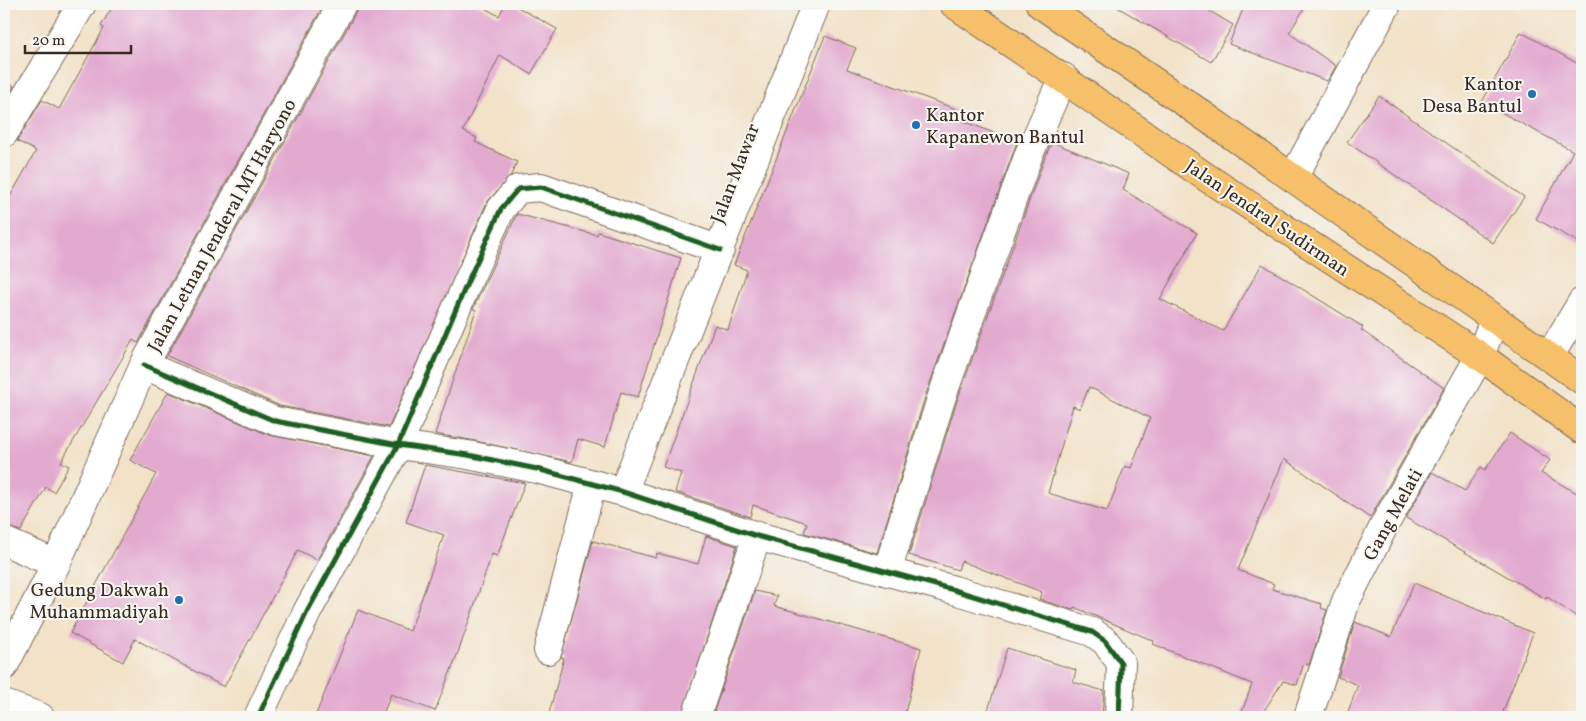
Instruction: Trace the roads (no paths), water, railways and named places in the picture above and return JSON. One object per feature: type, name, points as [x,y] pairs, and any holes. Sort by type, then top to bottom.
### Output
[{"type":"main road","name":"Jalan Jendral Sudirman","points":[[954,4],[1209,179],[1480,356],[1582,430]]},
{"type":"main road","points":[[1040,4],[1582,380]]},
{"type":"street","points":[[4,133],[82,4]]},
{"type":"street","name":"Jalan Letnan Jenderal MT Haryono","points":[[4,666],[56,564],[144,365],[342,4]]},
{"type":"street","name":"Jalan Mawar","points":[[623,492],[816,4]]},
{"type":"street","points":[[1293,178],[1387,4]]},
{"type":"street","points":[[888,572],[941,399],[1029,154],[1063,78]]},
{"type":"street","points":[[258,717],[308,612],[398,445],[501,209],[518,189],[541,187],[720,250]]},
{"type":"street","points":[[1549,357],[1582,302]]},
{"type":"street","name":"Gang Melati","points":[[1314,716],[1346,601],[1386,522],[1480,356],[1494,320]]},
{"type":"street","points":[[144,365],[275,421],[398,445],[468,454],[537,469],[623,492],[757,536],[1092,632],[1105,641],[1121,663],[1119,717]]},
{"type":"street","points":[[548,650],[592,484]]},
{"type":"street","points":[[696,717],[757,536]]},
{"type":"street","points":[[4,541],[56,564]]},
{"type":"street","points":[[4,704],[40,717]]},
{"type":"place","name":"Kantor Desa Bantul","points":[[1532,94]]},
{"type":"place","name":"Kantor Kapanewon Bantul","points":[[916,125]]},
{"type":"place","name":"Gedung Dakwah Muhammadiyah","points":[[179,600]]}]
